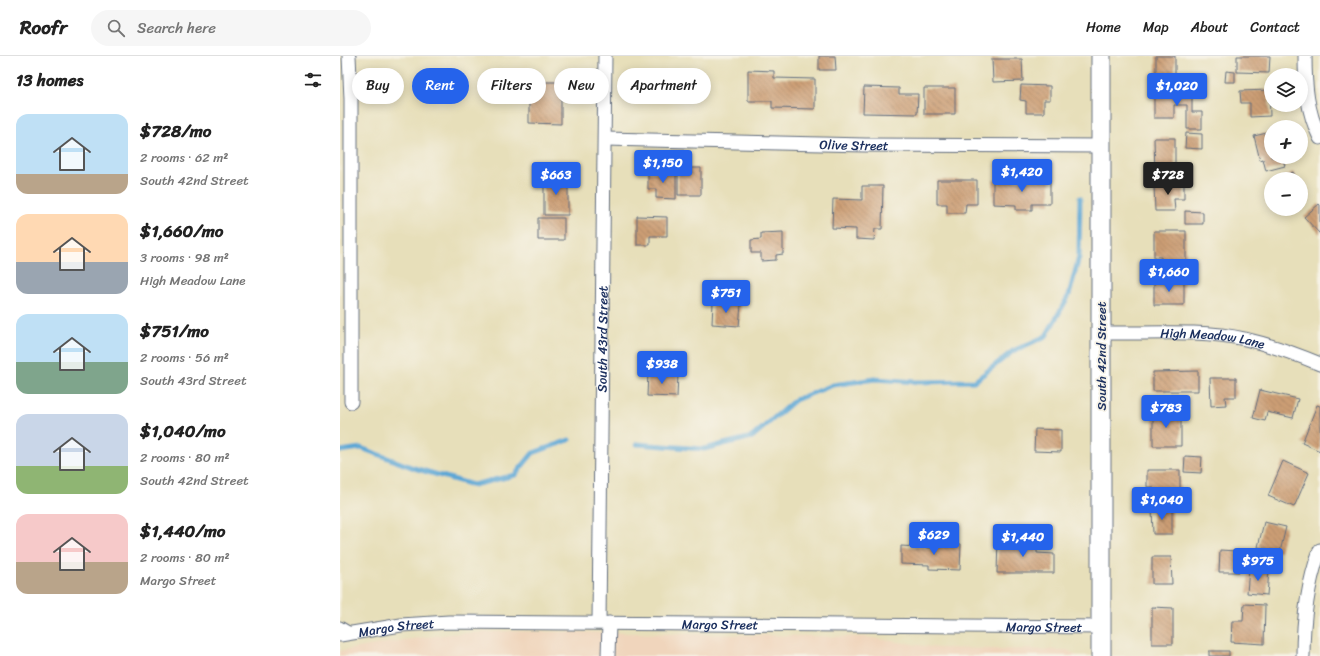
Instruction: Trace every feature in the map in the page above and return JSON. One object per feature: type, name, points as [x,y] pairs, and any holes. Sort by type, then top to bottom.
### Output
[{"type":"street","points":[[350,56],[351,402]]},
{"type":"street","name":"South 43rd Street","points":[[605,56],[604,622],[608,656]]},
{"type":"street","name":"South 42nd Street","points":[[1101,56],[1101,656]]},
{"type":"street","points":[[1305,56],[1307,103],[1313,123],[1320,138]]},
{"type":"street","name":"Olive Street","points":[[605,139],[865,145],[1102,146]]},
{"type":"street","name":"High Meadow Lane","points":[[1101,333],[1206,334],[1244,339],[1292,352],[1320,364]]},
{"type":"street","points":[[1302,656],[1303,622],[1311,574],[1320,550]]},
{"type":"street","name":"Margo Street","points":[[346,634],[400,625],[449,622],[1101,627]]},
{"type":"lane","points":[[340,625],[346,634]]},
{"type":"shaded area","points":[[510,631],[866,637],[937,648],[1068,650],[1077,656],[340,656],[340,651],[404,640],[449,634]]},
{"type":"building","points":[[819,56],[835,56],[836,70],[819,70]]},
{"type":"building","points":[[1156,56],[1175,56],[1175,79],[1156,79]]},
{"type":"building","points":[[1237,56],[1270,56],[1269,68],[1264,68],[1264,73],[1237,72]]},
{"type":"building","points":[[992,59],[1022,59],[1023,81],[993,82]]},
{"type":"building","points":[[748,70],[774,71],[774,78],[815,79],[815,109],[772,108],[772,101],[748,101]]},
{"type":"building","points":[[1226,71],[1235,72],[1235,82],[1225,82]]},
{"type":"building","points":[[546,82],[554,82],[554,104],[561,104],[561,124],[529,123],[529,104],[546,104]]},
{"type":"building","points":[[1021,85],[1050,86],[1050,100],[1044,100],[1044,113],[1026,113],[1026,101],[1020,100]]},
{"type":"building","points":[[864,87],[899,88],[899,94],[918,94],[917,114],[863,113]]},
{"type":"building","points":[[924,88],[955,88],[955,114],[924,114]]},
{"type":"building","points":[[1264,90],[1264,112],[1270,112],[1270,116],[1250,117],[1250,103],[1241,103],[1240,91]]},
{"type":"building","points":[[1154,92],[1192,92],[1192,112],[1202,112],[1202,129],[1187,129],[1187,105],[1174,105],[1174,118],[1154,118]]},
{"type":"building","points":[[1186,133],[1202,134],[1202,149],[1185,148]]},
{"type":"building","points":[[1264,134],[1264,163],[1263,159],[1260,160],[1254,136]]},
{"type":"building","points":[[1154,138],[1175,138],[1175,174],[1155,175]]},
{"type":"building","points":[[1264,164],[1284,164],[1285,166],[1266,171]]},
{"type":"building","points":[[678,168],[701,168],[701,195],[678,195]]},
{"type":"building","points":[[648,172],[676,172],[676,199],[656,198],[656,189],[648,189]]},
{"type":"building","points":[[544,176],[568,176],[568,215],[544,215]]},
{"type":"building","points":[[937,180],[977,180],[977,204],[966,204],[965,213],[947,213],[947,204],[937,204]]},
{"type":"building","points":[[993,180],[1050,180],[1050,204],[1032,204],[1032,210],[1016,210],[1016,205],[993,204]]},
{"type":"building","points":[[1184,184],[1184,199],[1174,199],[1175,211],[1155,211],[1154,185]]},
{"type":"building","points":[[862,186],[883,186],[882,229],[875,229],[874,240],[856,239],[856,229],[832,228],[833,199],[862,200]]},
{"type":"building","points":[[1319,204],[1320,205],[1320,234],[1304,217],[1308,216],[1308,214]]},
{"type":"building","points":[[1185,211],[1203,212],[1203,224],[1185,224]]},
{"type":"building","points":[[637,216],[667,217],[667,236],[650,236],[650,245],[637,245]]},
{"type":"building","points":[[538,218],[564,218],[564,240],[538,240]]},
{"type":"building","points":[[1154,231],[1186,231],[1186,268],[1161,268],[1161,257],[1154,257]]},
{"type":"building","points":[[783,232],[783,254],[776,255],[776,260],[761,261],[761,253],[751,253],[751,240],[761,239],[761,233]]},
{"type":"building","points":[[1154,281],[1184,281],[1184,305],[1154,305]]},
{"type":"building","points":[[713,303],[741,305],[739,326],[712,324]]},
{"type":"building","points":[[1198,371],[1198,391],[1153,391],[1153,372]]},
{"type":"building","points":[[648,373],[678,375],[677,397],[647,396]]},
{"type":"building","points":[[1210,378],[1236,378],[1236,397],[1225,397],[1226,405],[1211,406]]},
{"type":"building","points":[[1260,390],[1298,399],[1293,418],[1267,412],[1265,421],[1253,418]]},
{"type":"building","points":[[1317,405],[1320,406],[1320,451],[1302,443]]},
{"type":"building","points":[[1153,409],[1173,409],[1173,419],[1181,419],[1181,446],[1153,446]]},
{"type":"building","points":[[1035,429],[1061,430],[1061,452],[1034,451]]},
{"type":"building","points":[[1185,456],[1202,457],[1201,473],[1184,472]]},
{"type":"building","points":[[1283,461],[1309,473],[1294,507],[1268,496]]},
{"type":"building","points":[[1147,470],[1180,470],[1180,494],[1153,494],[1153,487],[1147,487]]},
{"type":"building","points":[[1152,508],[1172,508],[1172,534],[1153,534]]},
{"type":"building","points":[[1264,522],[1286,527],[1280,552],[1258,547]]},
{"type":"building","points":[[998,538],[1015,538],[1015,541],[1037,542],[1037,553],[1054,554],[1054,573],[997,573]]},
{"type":"building","points":[[933,542],[961,544],[960,570],[929,569],[929,565],[901,564],[901,546],[933,548]]},
{"type":"building","points":[[1220,550],[1252,552],[1252,567],[1239,567],[1239,572],[1219,572]]},
{"type":"building","points":[[1152,557],[1171,557],[1172,584],[1152,584]]},
{"type":"building","points":[[1249,568],[1269,570],[1267,595],[1247,593]]},
{"type":"building","points":[[1244,604],[1265,605],[1264,644],[1231,642],[1232,621],[1243,621]]},
{"type":"building","points":[[1152,607],[1173,608],[1173,644],[1152,644]]},
{"type":"building","points":[[1209,651],[1229,651],[1229,656],[1209,656]]},
{"type":"waterway","points":[[637,444],[704,449],[752,437],[795,400],[833,385],[875,379],[917,382],[975,381],[1013,351],[1046,336],[1069,295],[1079,257],[1080,198]]},
{"type":"waterway","points":[[340,451],[361,448],[414,468],[473,485],[515,475],[533,453],[569,440]]}]
